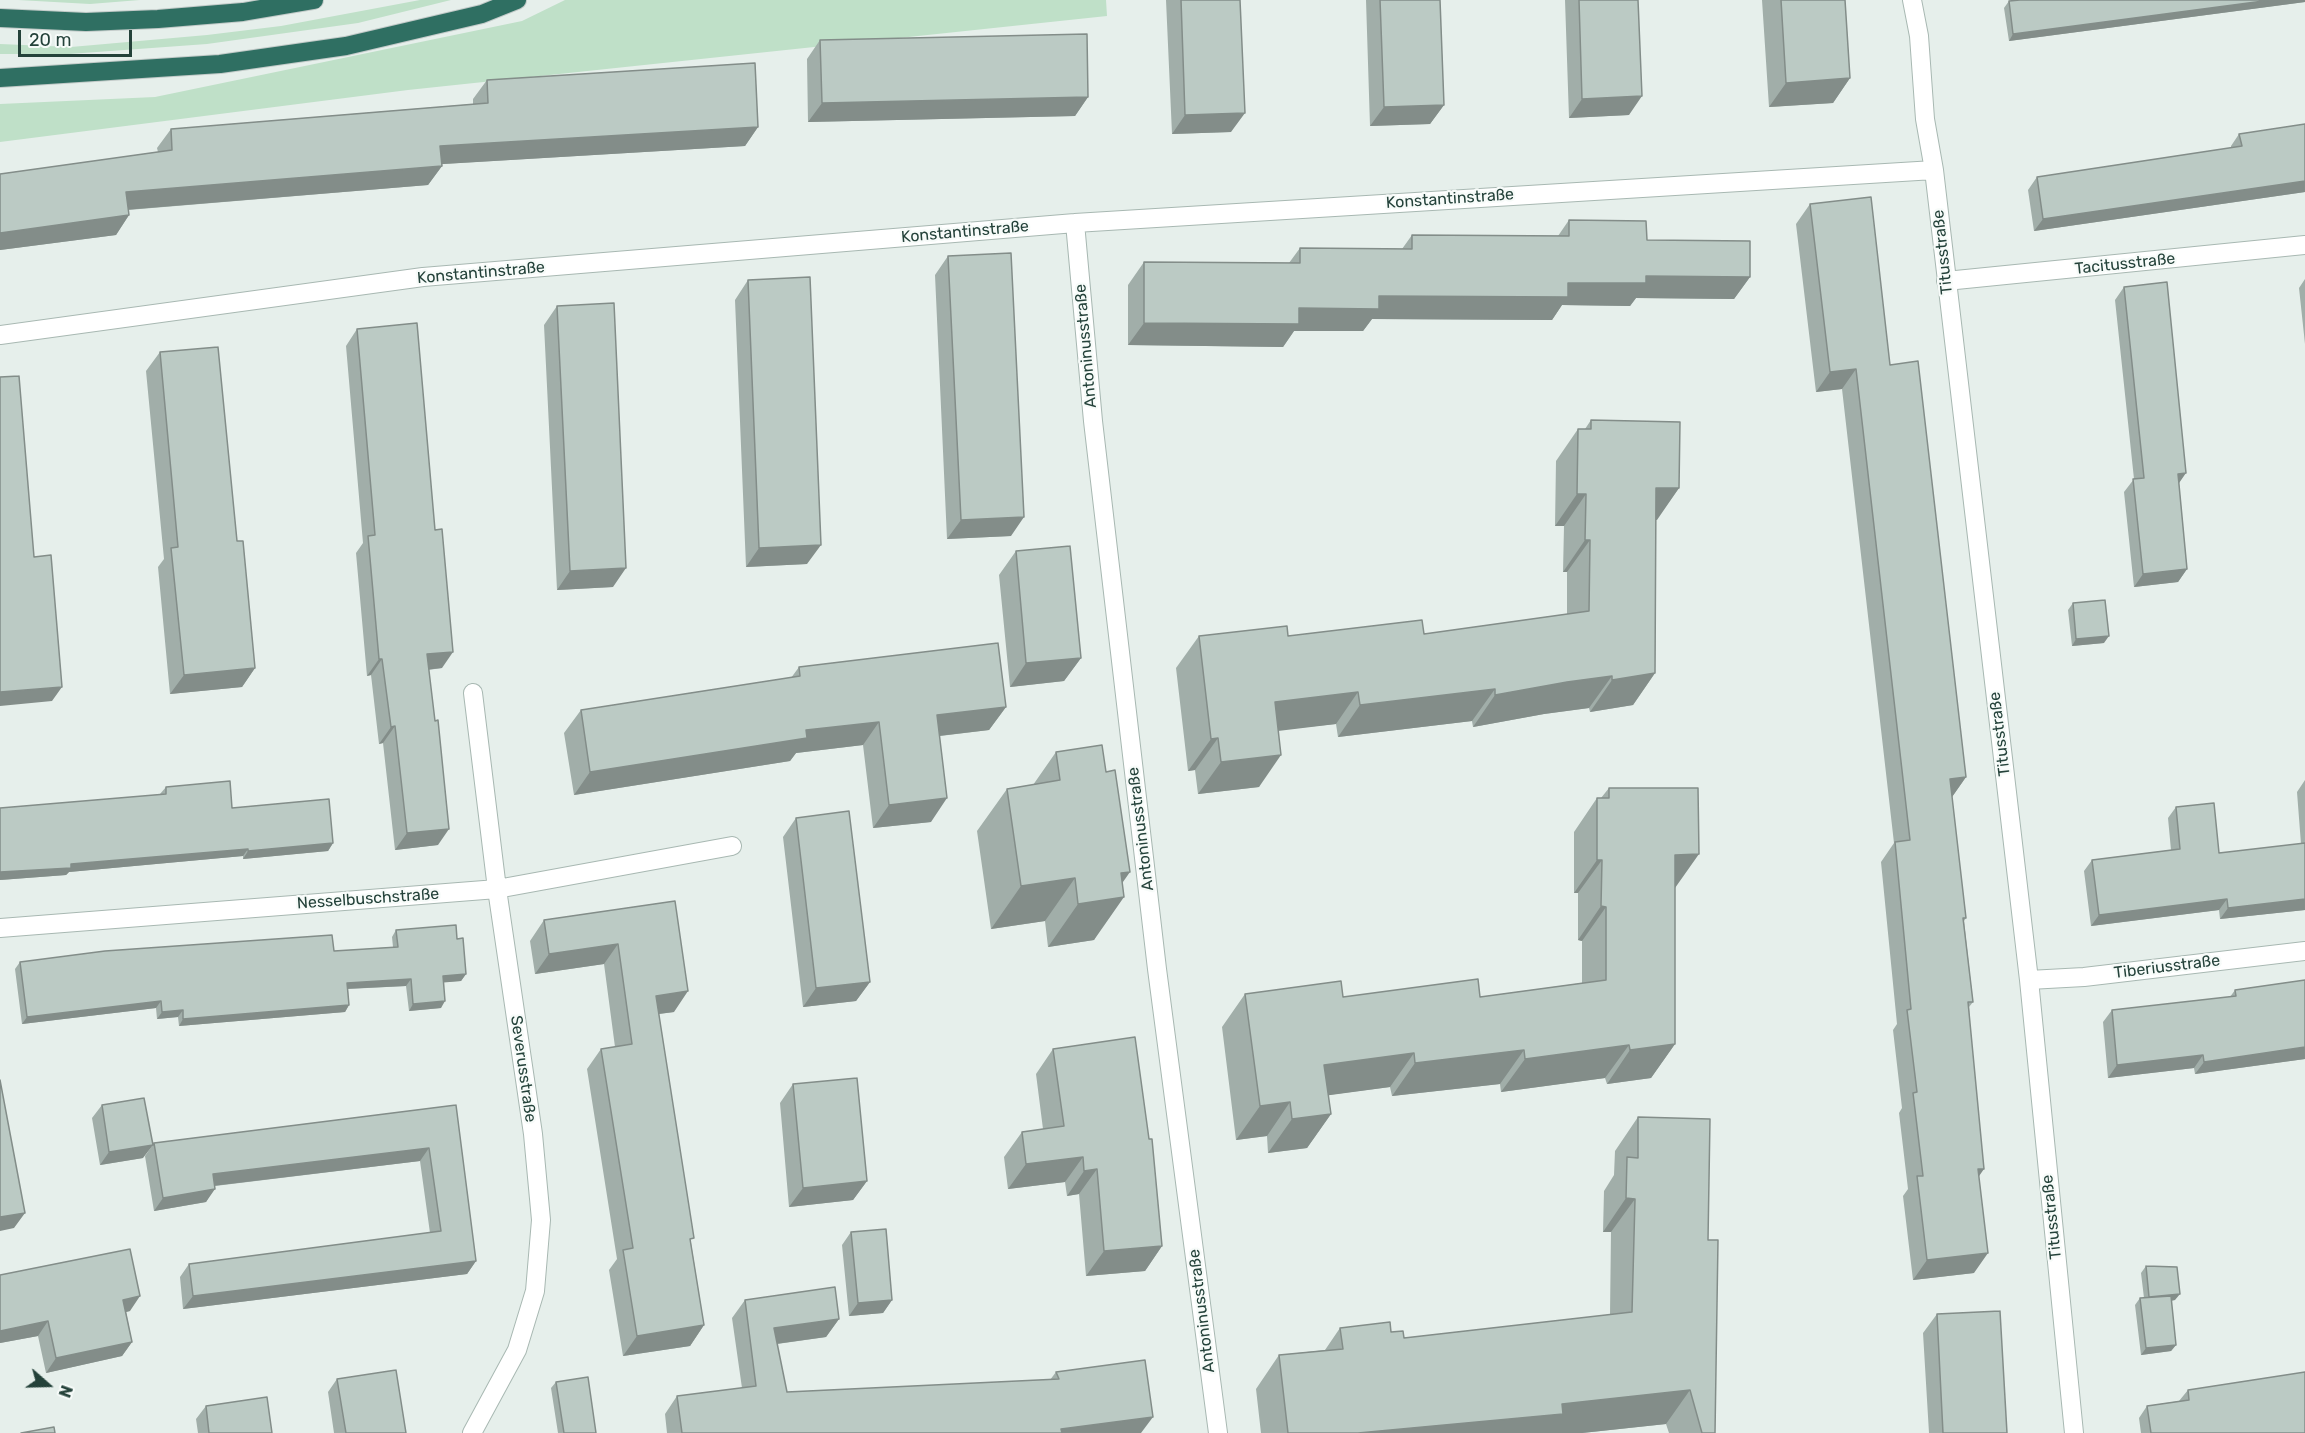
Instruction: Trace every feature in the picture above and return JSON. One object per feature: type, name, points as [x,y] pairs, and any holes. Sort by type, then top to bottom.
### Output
[{"type":"highway","points":[[0,18],[86,22],[158,19],[243,12],[314,0]]},
{"type":"highway","points":[[0,78],[220,64],[346,46],[482,14],[517,0]]},
{"type":"street","name":"Titusstraße","points":[[1912,0],[2029,980],[2074,1433]]},
{"type":"street","name":"Titusstraße","points":[[1918,36],[1921,0]]},
{"type":"street","name":"Konstantinstraße","points":[[0,335],[423,277],[1075,223],[1934,170]]},
{"type":"street","name":"Antoninusstraße","points":[[1075,223],[1093,421],[1157,969],[1218,1433]]},
{"type":"street","name":"Tacitusstraße","points":[[1946,281],[2305,245]]},
{"type":"street","name":"Severusstraße","points":[[472,1433],[517,1350],[535,1291],[541,1220],[532,1134],[497,890],[473,693]]},
{"type":"street","name":"Nesselbuschstraße","points":[[0,928],[497,890],[732,846]]},
{"type":"street","name":"Tiberiusstraße","points":[[2029,980],[2084,977],[2305,951]]},
{"type":"green space","points":[[18,0],[140,0],[90,4]]},
{"type":"green space","points":[[420,0],[451,0],[358,23],[207,44],[69,54],[0,54],[0,44],[71,47],[207,35],[281,26]]},
{"type":"green space","points":[[565,0],[1106,0],[1107,16],[408,90],[0,142],[0,104],[155,97],[522,21]]},
{"type":"building","points":[[1181,0],[1240,0],[1245,113],[1185,115]]},
{"type":"building","points":[[1380,0],[1440,0],[1444,105],[1384,107]]},
{"type":"building","points":[[1579,0],[1638,0],[1642,96],[1582,99]]},
{"type":"building","points":[[1781,0],[1845,0],[1850,78],[1786,83]]},
{"type":"building","points":[[2271,0],[2013,34],[2009,1]]},
{"type":"building","points":[[1087,34],[1088,97],[822,103],[820,40]]},
{"type":"building","points":[[755,63],[758,127],[440,146],[442,166],[126,192],[129,215],[0,233],[0,174],[172,150],[171,129],[488,103],[487,80]]},
{"type":"building","points":[[2305,124],[2305,181],[2043,219],[2037,177],[2242,146],[2239,134]]},
{"type":"building","points":[[1871,197],[1890,365],[1918,361],[1966,777],[1950,779],[1973,1002],[1968,1002],[1984,1169],[1978,1169],[1988,1253],[1927,1260],[1917,1176],[1923,1176],[1913,1093],[1917,1092],[1907,1010],[1911,1009],[1895,842],[1910,840],[1856,369],[1830,372],[1810,204]]},
{"type":"building","points":[[1569,220],[1646,221],[1647,240],[1750,241],[1750,277],[1646,276],[1646,283],[1568,283],[1568,297],[1379,296],[1379,309],[1299,308],[1299,324],[1144,323],[1144,262],[1300,263],[1300,248],[1412,249],[1412,235],[1569,236]]},
{"type":"building","points":[[1011,253],[1024,517],[961,520],[948,256]]},
{"type":"building","points":[[810,277],[821,545],[759,548],[748,280]]},
{"type":"building","points":[[2167,282],[2186,473],[2178,474],[2187,569],[2143,574],[2133,479],[2144,478],[2124,287]]},
{"type":"building","points":[[614,303],[626,568],[570,571],[557,306]]},
{"type":"building","points":[[417,323],[435,530],[442,529],[453,652],[427,654],[435,721],[438,720],[449,829],[407,833],[395,726],[391,727],[382,659],[379,659],[368,536],[375,535],[357,329]]},
{"type":"building","points":[[218,347],[237,541],[243,541],[255,668],[184,675],[171,548],[178,547],[160,352]]},
{"type":"building","points":[[19,376],[34,557],[51,555],[62,687],[0,692],[0,377]]},
{"type":"building","points":[[1591,420],[1680,422],[1679,488],[1656,488],[1655,673],[1612,680],[1612,676],[1567,682],[1495,695],[1495,689],[1360,705],[1358,692],[1275,702],[1281,755],[1221,762],[1218,738],[1211,739],[1199,636],[1287,626],[1288,636],[1422,620],[1424,634],[1589,611],[1590,540],[1585,540],[1586,494],[1577,494],[1578,429],[1591,429]]},
{"type":"building","points":[[1070,546],[1081,658],[1026,663],[1016,551]]},
{"type":"building","points":[[2105,600],[2109,636],[2076,639],[2073,603]]},
{"type":"building","points":[[998,643],[1006,707],[937,715],[947,798],[889,805],[879,722],[806,730],[807,738],[590,772],[581,710],[800,676],[799,667]]},
{"type":"building","points":[[1102,745],[1106,772],[1115,770],[1130,872],[1121,873],[1124,897],[1078,904],[1075,878],[1021,886],[1007,789],[1060,780],[1056,752]]},
{"type":"building","points":[[230,781],[232,808],[329,799],[333,843],[71,864],[71,868],[0,872],[0,808],[166,794],[166,787]]},
{"type":"building","points":[[1609,788],[1698,788],[1699,854],[1675,855],[1675,1044],[1630,1050],[1629,1045],[1525,1059],[1524,1050],[1415,1063],[1414,1053],[1324,1065],[1331,1114],[1292,1119],[1290,1102],[1260,1106],[1245,994],[1341,981],[1343,997],[1478,979],[1480,997],[1606,980],[1606,907],[1601,906],[1602,860],[1597,860],[1597,798],[1609,798]]},
{"type":"building","points":[[2214,803],[2219,853],[2305,843],[2305,899],[2228,908],[2227,899],[2099,915],[2092,860],[2180,849],[2176,807]]},
{"type":"building","points":[[849,811],[870,982],[816,988],[796,818]]},
{"type":"building","points":[[675,901],[688,991],[656,996],[694,1238],[690,1239],[704,1325],[637,1336],[623,1250],[633,1248],[601,1049],[632,1044],[618,944],[549,954],[544,920]]},
{"type":"building","points":[[456,925],[457,939],[463,938],[466,974],[443,976],[445,1001],[413,1004],[411,979],[347,983],[349,1005],[183,1019],[183,1010],[162,1012],[161,1001],[27,1017],[20,962],[105,951],[332,935],[334,951],[398,947],[396,930]]},
{"type":"building","points":[[2305,980],[2305,1047],[2204,1062],[2203,1055],[2117,1065],[2112,1010],[2236,996],[2235,990]]},
{"type":"building","points":[[1135,1037],[1149,1139],[1152,1139],[1162,1246],[1104,1251],[1097,1169],[1084,1171],[1083,1157],[1026,1164],[1022,1132],[1064,1126],[1053,1049]]},
{"type":"building","points":[[857,1078],[867,1181],[803,1188],[793,1084]]},
{"type":"building","points":[[0,1080],[25,1213],[0,1217]]},
{"type":"building","points":[[144,1098],[153,1145],[109,1152],[102,1105]]},
{"type":"building","points":[[456,1105],[476,1261],[193,1296],[189,1264],[441,1231],[429,1148],[213,1174],[215,1189],[163,1198],[154,1143]]},
{"type":"building","points":[[1638,1117],[1710,1119],[1708,1240],[1718,1240],[1715,1433],[1702,1433],[1690,1390],[1562,1404],[1563,1414],[1358,1433],[1288,1433],[1279,1355],[1343,1349],[1340,1328],[1390,1322],[1391,1332],[1403,1331],[1404,1338],[1632,1312],[1635,1199],[1626,1198],[1627,1157],[1638,1158]]},
{"type":"building","points":[[886,1229],[892,1300],[858,1303],[851,1232]]},
{"type":"building","points":[[130,1249],[140,1296],[123,1300],[132,1342],[56,1358],[48,1321],[0,1331],[0,1275]]},
{"type":"building","points":[[2146,1266],[2177,1267],[2180,1294],[2149,1297]]},
{"type":"building","points":[[835,1287],[839,1319],[774,1328],[787,1392],[1059,1379],[1056,1372],[1145,1360],[1153,1417],[1061,1429],[1062,1433],[682,1433],[677,1396],[756,1386],[745,1300]]},
{"type":"building","points":[[2171,1296],[2176,1345],[2146,1348],[2140,1298]]},
{"type":"building","points":[[2000,1311],[2007,1433],[1943,1433],[1937,1314]]},
{"type":"building","points":[[396,1370],[406,1433],[346,1433],[337,1379]]},
{"type":"building","points":[[2305,1372],[2305,1433],[2151,1433],[2147,1406],[2189,1400],[2188,1390]]},
{"type":"building","points":[[588,1377],[596,1433],[564,1433],[556,1382]]},
{"type":"building","points":[[267,1397],[272,1433],[209,1433],[206,1406]]},
{"type":"building","points":[[54,1427],[55,1433],[21,1433]]}]
